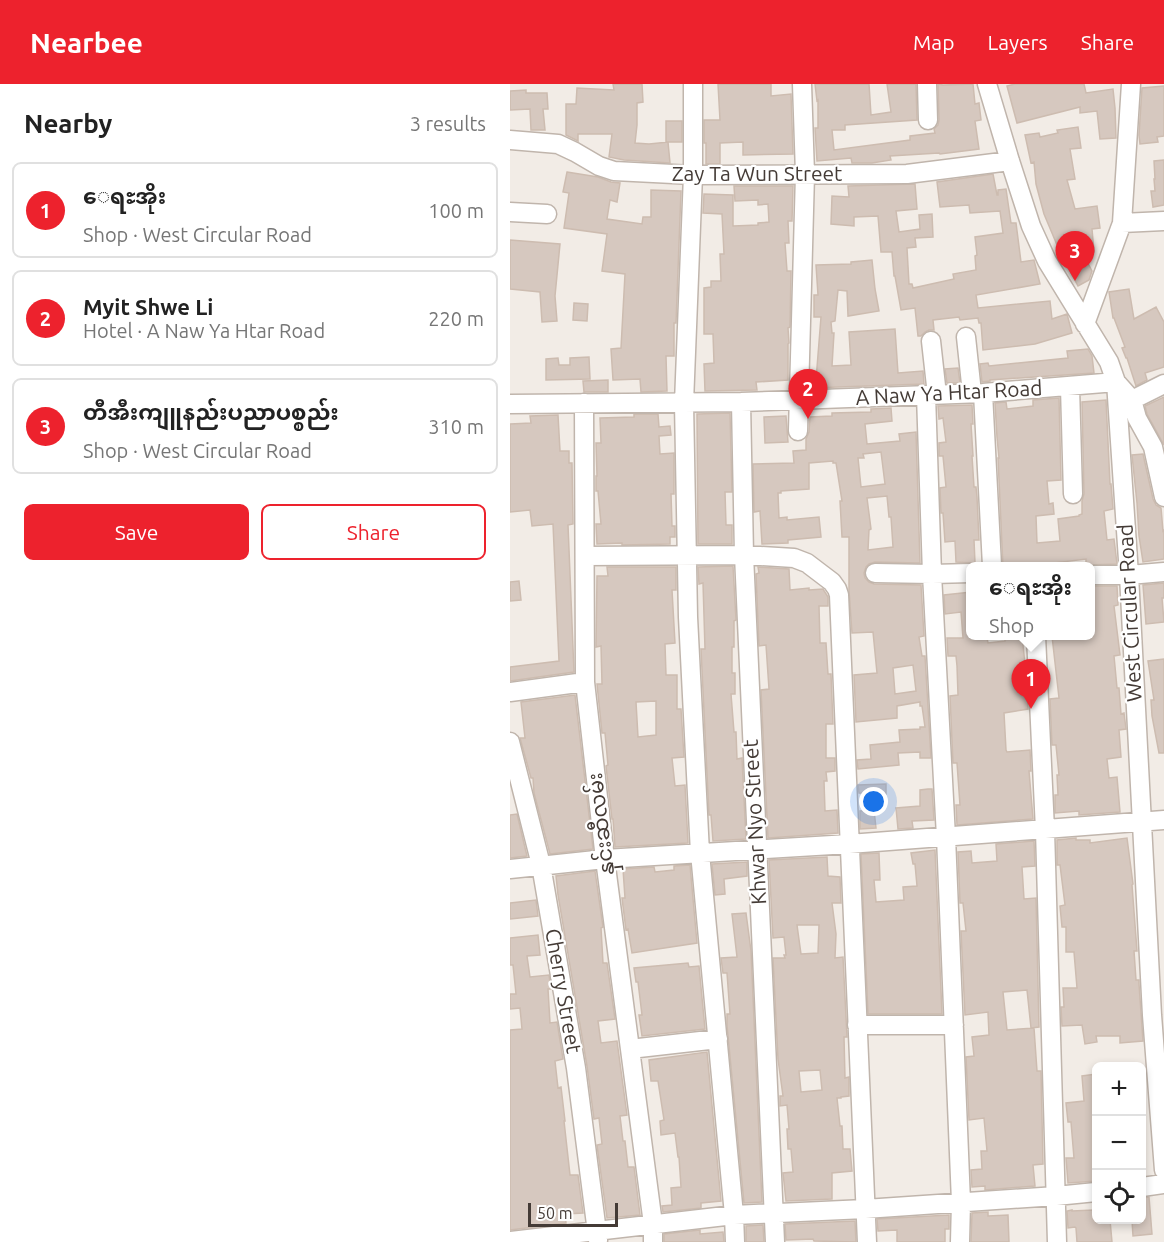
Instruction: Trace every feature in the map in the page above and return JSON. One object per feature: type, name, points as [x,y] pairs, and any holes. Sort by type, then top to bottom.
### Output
[{"type":"street","points":[[693,84],[693,175],[684,403],[688,617],[700,853],[735,1242]]},
{"type":"street","points":[[798,431],[805,174],[802,84]]},
{"type":"street","points":[[927,84],[928,120]]},
{"type":"street","name":"West Circular Road","points":[[987,84],[1031,226],[1047,261],[1109,362],[1116,382],[1142,822],[1158,1014],[1164,1170]]},
{"type":"street","points":[[1085,324],[1122,223],[1131,84]]},
{"type":"street","name":"Zay Ta Wun Street","points":[[510,140],[558,144],[599,166],[614,171],[693,175],[907,174],[1010,161]]},
{"type":"street","points":[[510,212],[546,214]]},
{"type":"street","points":[[1122,223],[1164,221]]},
{"type":"street","points":[[966,337],[977,393],[992,562]]},
{"type":"street","points":[[931,340],[932,574],[954,1025],[961,1202],[960,1242]]},
{"type":"street","points":[[1116,382],[1132,400],[1137,418],[1154,447],[1164,497]]},
{"type":"street","name":"A Naw Ya Htar Road","points":[[510,404],[800,400],[977,393],[1116,382]]},
{"type":"street","points":[[1132,400],[1164,384]]},
{"type":"street","points":[[1070,387],[1073,494]]},
{"type":"street","name":"Khwar Nyo Street","points":[[741,402],[744,555],[775,1242]]},
{"type":"street","name":"နှင်းဆီလမ်း","points":[[584,403],[585,682],[605,859],[653,1233]]},
{"type":"street","points":[[585,556],[744,555],[794,558],[807,563],[837,589],[867,1242]]},
{"type":"street","points":[[1095,574],[1129,575],[1164,572]]},
{"type":"street","points":[[874,573],[966,573]]},
{"type":"street","points":[[1036,640],[1045,830],[1057,1242]]},
{"type":"street","points":[[510,692],[585,682]]},
{"type":"street","name":"Cherry Street","points":[[510,742],[541,865],[576,1068],[598,1236]]},
{"type":"street","points":[[510,869],[605,859],[849,844],[1164,820]]},
{"type":"street","points":[[857,1025],[954,1025]]},
{"type":"street","points":[[630,1049],[718,1039]]},
{"type":"street","points":[[1146,1186],[1164,1184]]},
{"type":"street","points":[[510,1241],[653,1233],[734,1215],[865,1209],[1092,1192]]},
{"type":"building","points":[[613,84],[642,84],[643,102],[637,103],[635,143],[668,142],[670,163],[609,157],[612,134],[578,134],[578,141],[566,135],[566,104],[576,104],[577,88],[614,90]]},
{"type":"building","points":[[718,84],[771,84],[771,96],[791,94],[793,154],[743,155],[743,142],[720,143],[720,164],[706,164],[704,120],[720,120]]},
{"type":"building","points":[[815,84],[869,84],[871,115],[891,112],[887,84],[916,84],[917,120],[845,125],[845,130],[832,130],[834,150],[910,140],[910,136],[935,133],[934,129],[939,120],[938,84],[973,84],[975,104],[979,103],[981,120],[975,121],[979,149],[940,154],[890,156],[891,160],[872,163],[852,163],[851,158],[817,161],[815,128],[818,128],[818,100]]},
{"type":"building","points":[[1084,84],[1086,93],[1113,89],[1116,138],[1100,139],[1097,111],[1080,113],[1080,107],[1017,123],[1007,86]]},
{"type":"building","points":[[1164,86],[1164,136],[1157,137],[1158,142],[1140,144],[1142,88]]},
{"type":"building","points":[[526,90],[526,93],[547,93],[548,109],[543,109],[545,130],[531,130],[530,109],[510,110],[510,91]]},
{"type":"building","points":[[666,121],[682,121],[682,142],[666,142]]},
{"type":"building","points":[[1078,127],[1081,148],[1070,149],[1075,179],[1067,180],[1075,209],[1097,206],[1100,228],[1092,229],[1094,252],[1083,254],[1092,271],[1089,280],[1078,286],[1044,214],[1036,184],[1034,162],[1031,163],[1025,135],[1039,133],[1040,137],[1058,133],[1057,130]]},
{"type":"building","points":[[1164,160],[1164,205],[1153,207],[1151,191],[1155,191],[1154,161]]},
{"type":"building","points":[[567,172],[620,183],[617,202],[610,200],[607,219],[642,224],[643,217],[651,217],[651,190],[681,191],[674,356],[666,356],[667,391],[641,392],[640,379],[613,380],[611,349],[621,348],[625,274],[602,271],[607,234],[564,228],[569,193],[563,192]]},
{"type":"building","points":[[993,174],[997,195],[998,190],[1006,189],[1011,223],[1016,223],[1021,262],[1034,260],[1040,284],[976,295],[978,308],[1050,301],[1052,319],[1067,314],[1072,333],[1035,344],[983,350],[981,323],[978,318],[960,320],[959,317],[933,320],[934,330],[918,336],[915,308],[901,310],[892,252],[881,252],[878,216],[854,217],[854,226],[831,224],[832,196],[849,197],[848,186],[915,184],[917,209],[896,211],[899,232],[920,229],[919,215],[932,214],[933,237],[915,238],[916,247],[907,248],[909,284],[912,284],[913,288],[954,279],[953,274],[976,270],[975,237],[1003,233],[1000,211],[970,213],[969,205],[940,207],[937,182]]},
{"type":"building","points":[[734,186],[793,186],[792,221],[788,221],[789,243],[785,243],[787,271],[791,271],[788,380],[756,382],[757,390],[705,391],[704,364],[714,363],[713,334],[704,334],[704,288],[711,287],[711,281],[721,281],[720,254],[724,254],[722,214],[703,213],[704,194],[733,195],[733,226],[769,222],[768,204],[758,205],[758,200],[735,201]]},
{"type":"building","points":[[510,240],[560,244],[555,296],[557,321],[542,322],[540,292],[510,289]]},
{"type":"building","points":[[872,260],[879,311],[848,316],[847,291],[838,290],[835,321],[831,322],[832,333],[834,333],[832,366],[851,365],[849,332],[895,329],[898,373],[923,371],[924,384],[810,388],[811,381],[816,380],[821,317],[814,317],[814,295],[818,295],[816,265],[851,264],[851,262]]},
{"type":"building","points":[[1129,289],[1134,319],[1156,307],[1164,322],[1164,367],[1145,373],[1147,380],[1136,386],[1122,348],[1125,347],[1113,318],[1109,292]]},
{"type":"building","points":[[574,303],[588,304],[587,321],[573,320]]},
{"type":"building","points":[[1088,349],[1092,356],[1094,373],[982,382],[980,364],[988,363],[989,366],[1068,358],[1067,351]]},
{"type":"building","points":[[589,357],[590,379],[546,380],[546,359],[558,358],[559,365],[570,365],[570,358]]},
{"type":"building","points":[[958,368],[960,383],[947,383],[945,369]]},
{"type":"building","points":[[608,380],[608,392],[584,392],[583,381]]},
{"type":"building","points":[[1164,397],[1164,445],[1145,406]]},
{"type":"building","points":[[1059,398],[1061,480],[1047,481],[1049,504],[1053,503],[1054,514],[1036,516],[1037,543],[1060,541],[1058,519],[1082,514],[1084,494],[1082,402],[1106,400],[1113,509],[1104,511],[1107,540],[1114,539],[1117,564],[1095,565],[1095,562],[1086,562],[1086,559],[1062,562],[1003,562],[995,403],[1006,402],[1007,409],[1033,406],[1033,400]]},
{"type":"building","points":[[972,405],[972,456],[979,540],[974,540],[975,562],[956,562],[955,541],[945,542],[940,488],[946,487],[943,456],[939,456],[939,443],[946,442],[943,418],[939,419],[938,406]]},
{"type":"building","points":[[891,408],[892,421],[865,424],[867,444],[900,441],[899,434],[916,432],[920,563],[875,562],[866,567],[864,573],[865,578],[874,584],[921,585],[924,636],[919,637],[922,656],[925,656],[931,758],[920,758],[920,752],[898,753],[899,765],[858,769],[857,760],[871,759],[870,745],[900,742],[899,730],[925,727],[922,706],[920,702],[897,706],[897,718],[856,722],[854,675],[877,673],[873,632],[852,633],[849,537],[842,537],[840,501],[842,501],[836,463],[833,461],[809,463],[809,489],[778,493],[779,518],[787,517],[787,520],[819,517],[821,537],[788,540],[788,543],[762,544],[760,511],[754,512],[753,464],[794,463],[793,451],[806,450],[810,417],[832,416],[832,413],[871,412],[871,409]],"holes":[[[881,452],[885,484],[861,487],[858,458],[864,458],[863,454]],[[887,496],[893,547],[868,550],[869,530],[871,529],[867,498]],[[913,665],[916,691],[895,694],[893,668]]]},
{"type":"building","points":[[730,413],[732,492],[725,492],[726,525],[732,525],[732,544],[698,544],[697,414]]},
{"type":"building","points":[[634,414],[658,414],[659,427],[670,426],[671,435],[659,436],[660,454],[674,453],[674,494],[671,494],[672,526],[675,526],[675,537],[670,537],[670,544],[597,544],[596,524],[601,524],[598,491],[596,491],[596,443],[601,443],[600,418],[634,417]]},
{"type":"building","points":[[558,415],[560,451],[569,451],[569,463],[572,463],[573,524],[568,525],[574,672],[510,681],[510,667],[559,661],[553,524],[532,526],[530,510],[510,512],[510,424],[531,423],[530,416]]},
{"type":"building","points":[[786,416],[788,442],[765,443],[764,417]]},
{"type":"building","points":[[1143,454],[1153,499],[1161,508],[1164,559],[1143,562],[1132,455]]},
{"type":"building","points":[[733,566],[736,620],[734,621],[734,647],[732,647],[732,673],[735,673],[735,694],[731,694],[737,759],[742,758],[746,839],[713,841],[711,815],[709,815],[701,649],[705,649],[703,583],[699,584],[698,567]]},
{"type":"building","points":[[607,567],[676,567],[676,590],[672,590],[675,643],[665,644],[666,675],[677,675],[677,709],[681,709],[684,757],[672,758],[675,786],[685,785],[688,843],[615,847],[606,766],[608,765],[605,733],[602,733],[597,684],[602,684],[601,646],[596,647],[597,576],[608,576]],"holes":[[[656,701],[656,735],[638,737],[636,702]]]},
{"type":"building","points":[[758,567],[789,569],[790,590],[823,589],[828,597],[828,606],[819,606],[820,643],[826,643],[828,674],[831,674],[833,724],[826,724],[826,758],[835,758],[835,771],[826,772],[825,811],[837,810],[838,833],[768,838],[761,690],[769,689],[766,645],[759,646],[756,574],[759,573]]},
{"type":"building","points":[[519,581],[521,600],[510,601],[510,582]]},
{"type":"building","points":[[1164,583],[1164,598],[1162,598],[1164,622],[1146,624],[1143,585]]},
{"type":"building","points":[[1095,586],[1117,586],[1118,605],[1114,606],[1120,655],[1114,656],[1121,714],[1124,713],[1126,729],[1119,730],[1121,757],[1107,759],[1109,778],[1117,777],[1120,812],[1079,815],[1079,811],[1055,813],[1055,795],[1058,795],[1057,775],[1059,775],[1056,745],[1052,745],[1050,699],[1059,698],[1052,640],[1095,640]]},
{"type":"building","points":[[966,593],[966,640],[987,640],[988,643],[1022,640],[1028,709],[1004,713],[1006,750],[1007,752],[1030,750],[1031,771],[1029,771],[1033,819],[957,825],[956,805],[960,805],[957,763],[953,763],[950,696],[958,695],[957,666],[956,656],[948,656],[947,638],[963,638],[961,612],[945,614],[944,595]]},
{"type":"building","points":[[1164,659],[1164,753],[1159,753],[1152,716],[1151,700],[1154,700],[1148,661]]},
{"type":"building","points":[[575,695],[593,849],[550,854],[534,793],[533,778],[531,778],[520,738],[525,738],[521,702]]},
{"type":"building","points":[[886,784],[886,794],[859,793],[858,785]]},
{"type":"building","points":[[932,789],[934,820],[912,821],[913,828],[898,829],[896,808],[920,806],[920,790]]},
{"type":"building","points":[[874,810],[876,828],[860,829],[860,811]]},
{"type":"building","points":[[517,814],[527,856],[510,858],[510,815]]},
{"type":"building","points":[[1076,838],[1076,840],[1090,840],[1090,843],[1127,838],[1133,884],[1137,951],[1134,951],[1136,980],[1139,980],[1143,1041],[1120,1043],[1120,1036],[1096,1036],[1097,1042],[1085,1044],[1082,1025],[1062,1026],[1063,988],[1077,988],[1074,952],[1066,952],[1066,927],[1062,927],[1060,906],[1065,905],[1060,865],[1057,865],[1057,840]]},
{"type":"building","points":[[1034,841],[1035,866],[1022,867],[1024,899],[1036,898],[1039,1027],[1031,1028],[1027,990],[1003,992],[1007,1030],[1034,1028],[1037,1071],[1041,1071],[1043,1164],[1033,1165],[1035,1186],[985,1190],[985,1186],[972,1187],[971,1170],[982,1169],[981,1151],[987,1151],[984,1118],[969,1120],[966,1057],[974,1056],[972,1037],[989,1035],[988,1012],[965,1015],[961,931],[966,931],[963,903],[960,903],[958,852],[971,851],[972,863],[997,861],[996,844]]},
{"type":"building","points":[[935,850],[942,1014],[868,1014],[861,854],[879,853],[880,880],[874,880],[876,902],[904,900],[903,887],[917,886],[915,864],[913,864],[911,853]]},
{"type":"building","points":[[827,857],[828,876],[840,877],[841,903],[832,903],[836,934],[835,958],[843,957],[847,1037],[844,1037],[845,1078],[849,1077],[849,1096],[837,1098],[843,1149],[850,1149],[852,1171],[832,1173],[832,1199],[786,1201],[783,1173],[793,1172],[791,1149],[788,1149],[787,1105],[780,1106],[780,1096],[783,1096],[778,1059],[773,958],[785,958],[784,955],[786,955],[784,937],[773,938],[769,860]],"holes":[[[797,925],[819,925],[818,953],[801,954]],[[820,1070],[822,1090],[801,1092],[799,1071]]]},
{"type":"building","points":[[747,862],[747,876],[724,879],[725,894],[715,895],[712,864]]},
{"type":"building","points":[[690,865],[697,943],[632,953],[622,898],[625,898],[623,869],[654,867],[655,872],[674,870],[674,866]]},
{"type":"building","points":[[595,871],[603,927],[601,928],[603,963],[607,963],[615,1019],[598,1021],[601,1043],[617,1041],[627,1115],[620,1116],[623,1141],[625,1141],[628,1167],[634,1167],[640,1215],[607,1218],[597,1145],[602,1144],[599,1118],[594,1119],[556,876]]},
{"type":"building","points":[[536,900],[538,916],[510,919],[510,903]]},
{"type":"building","points":[[746,913],[751,951],[762,1202],[744,1203],[727,1025],[727,1014],[730,1014],[727,973],[723,973],[721,958],[737,957],[732,914]]},
{"type":"building","points":[[538,935],[540,955],[527,956],[530,977],[549,975],[550,1023],[557,1022],[563,1059],[555,1061],[558,1088],[561,1087],[570,1175],[578,1175],[583,1213],[565,1214],[566,1223],[510,1230],[510,1030],[522,1029],[520,1008],[510,1009],[510,994],[516,994],[513,965],[510,965],[510,938]]},
{"type":"building","points":[[688,963],[689,967],[699,966],[705,1029],[642,1036],[639,1015],[642,1015],[634,968]]},
{"type":"building","points":[[707,1052],[721,1201],[701,1203],[701,1208],[663,1212],[662,1206],[672,1205],[671,1188],[681,1187],[679,1157],[675,1133],[661,1135],[660,1121],[664,1120],[658,1081],[651,1081],[649,1060]]},
{"type":"building","points":[[1092,1075],[1092,1181],[1068,1183],[1066,1158],[1074,1158],[1071,1122],[1068,1122],[1066,1103],[1084,1101],[1082,1076]]},
{"type":"building","points":[[1146,1197],[1149,1197],[1152,1234],[1133,1236],[1132,1224],[1146,1224]]},
{"type":"building","points":[[1092,1210],[1092,1224],[1110,1224],[1112,1242],[1077,1242],[1076,1228],[1068,1228],[1067,1211]]},
{"type":"building","points":[[988,1212],[988,1216],[1008,1215],[1009,1242],[971,1242],[972,1213]]},
{"type":"building","points":[[949,1215],[949,1229],[945,1229],[945,1242],[897,1242],[897,1230],[878,1231],[877,1219]]},
{"type":"building","points":[[855,1221],[856,1242],[786,1240],[785,1224]]},
{"type":"building","points":[[763,1225],[764,1242],[746,1242],[746,1226]]},
{"type":"building","points":[[700,1230],[700,1234],[723,1232],[724,1242],[664,1242],[664,1234]]},
{"type":"place","name":"တီအီးကျူနည်းပညာပစ္စည်း","points":[[1075,281]]},
{"type":"place","name":"Myit Shwe Li","points":[[808,419]]},
{"type":"place","name":"ေရႊအိုး","points":[[1031,709]]}]
